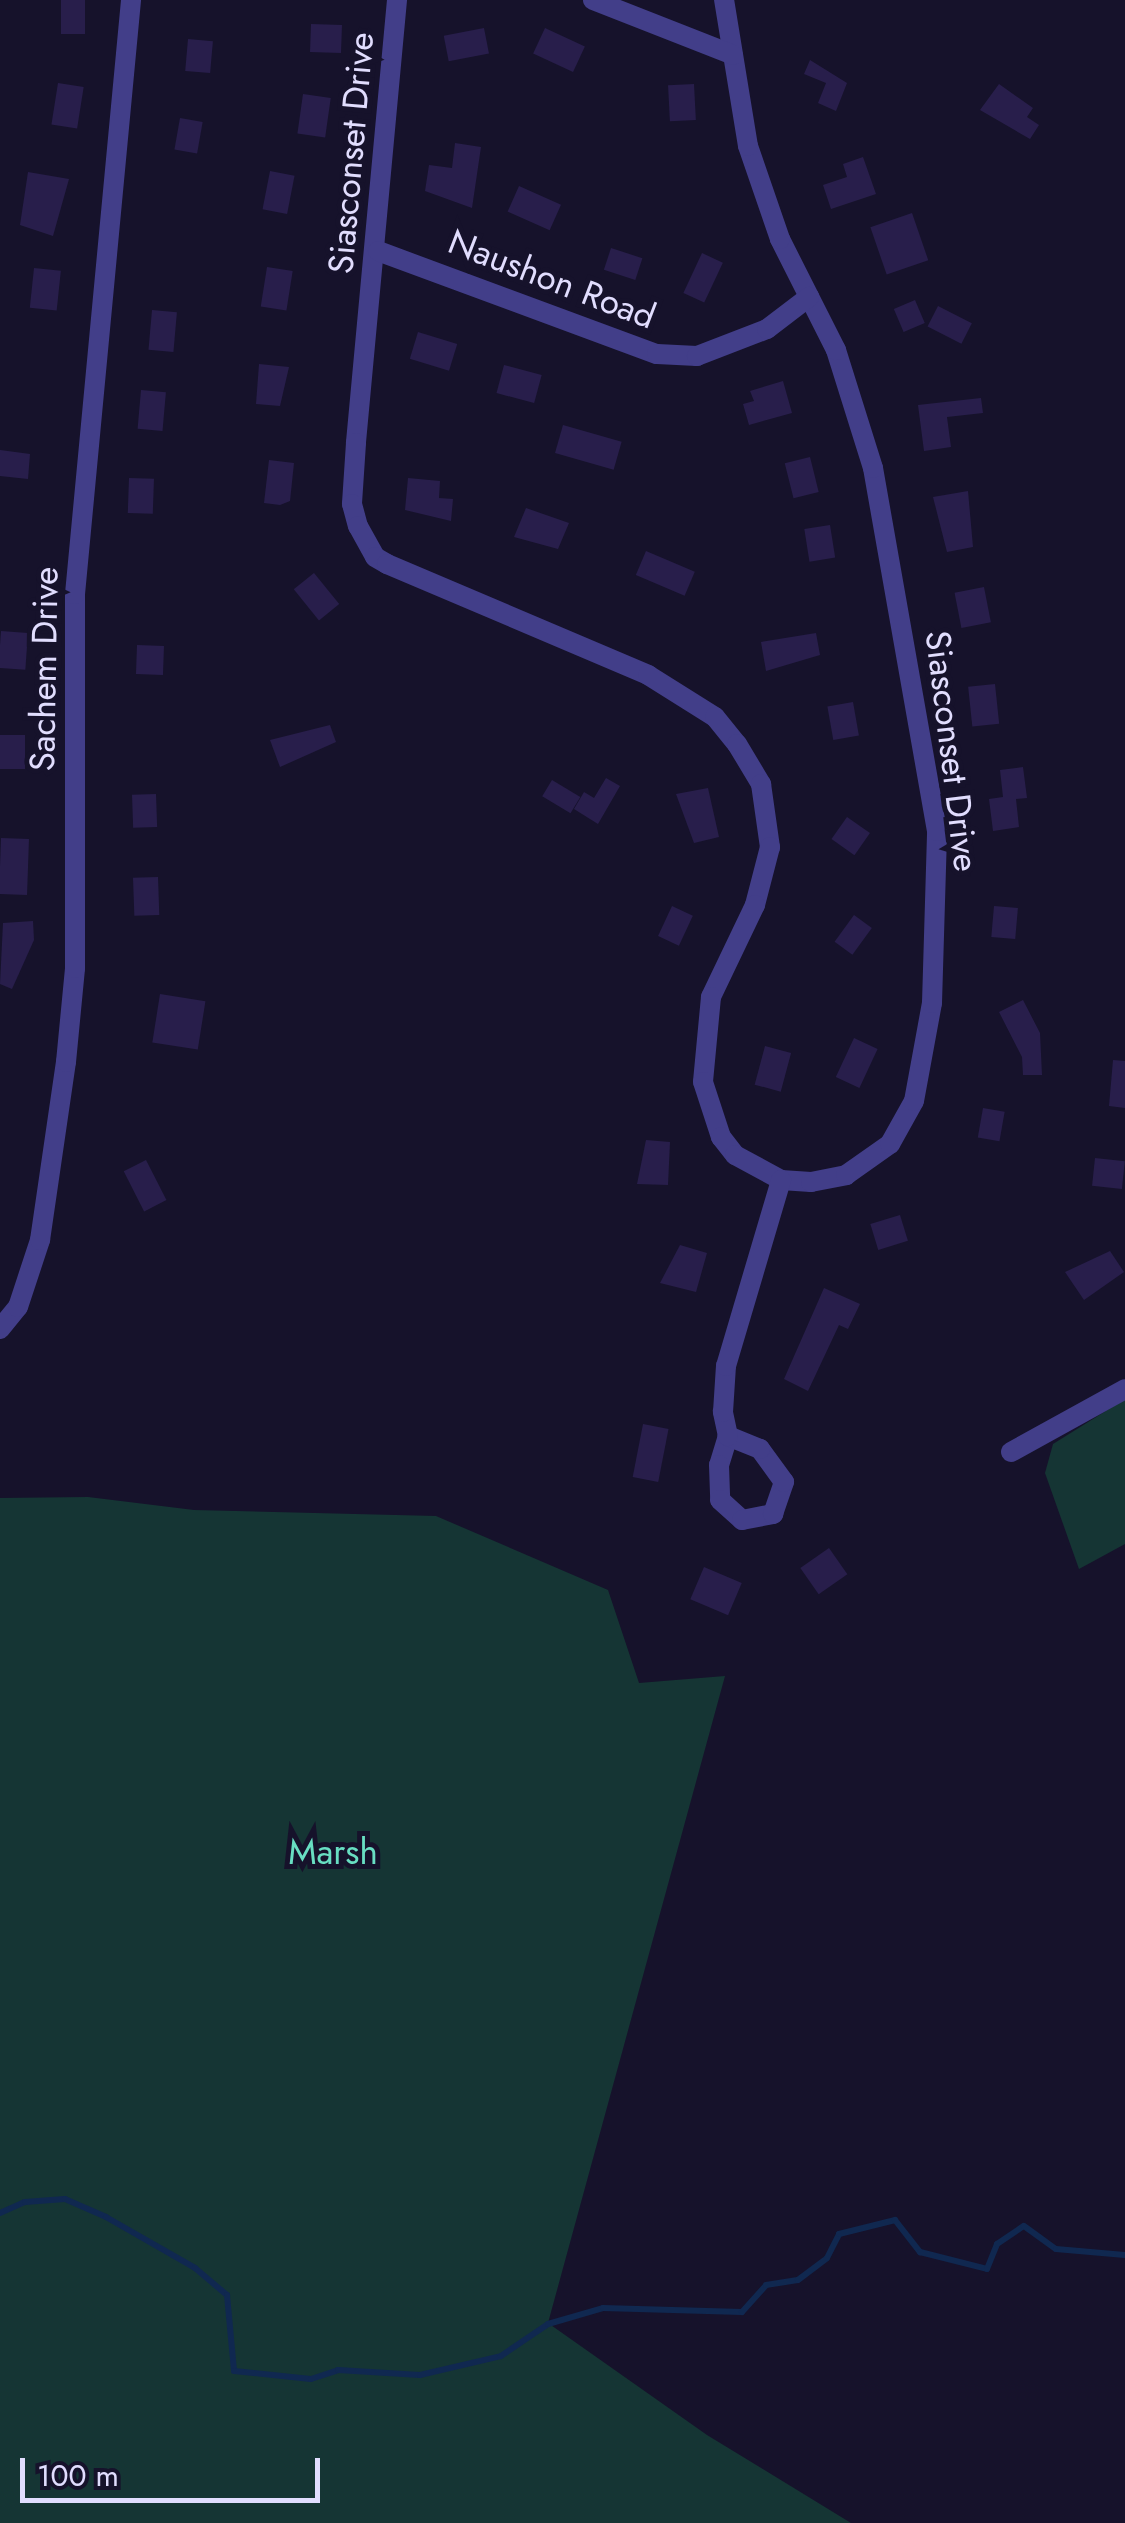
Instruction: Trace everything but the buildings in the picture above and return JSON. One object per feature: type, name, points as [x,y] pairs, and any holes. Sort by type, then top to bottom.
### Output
[{"type":"street","name":"Sachem Drive","points":[[0,1329],[18,1307],[40,1240],[70,1024],[76,594],[131,0]]},
{"type":"street","name":"Siasconset Drive","points":[[397,0],[378,251],[352,504],[375,557],[648,674],[715,717],[761,784],[771,830],[767,865],[744,934],[711,997],[702,1082],[721,1137],[735,1155],[780,1180],[846,1175],[890,1144],[903,1124],[924,1066],[937,930],[937,831],[873,468],[836,350],[809,297],[748,146],[724,0]]},
{"type":"street","points":[[594,0],[733,56]]},
{"type":"street","name":"Naushon Road","points":[[378,251],[657,354],[696,356],[767,329],[809,297]]},
{"type":"street","points":[[728,1436],[726,1366],[780,1180]]},
{"type":"street","points":[[1011,1452],[1125,1389]]},
{"type":"green space","points":[[1125,1399],[1125,1544],[1079,1569],[1045,1473],[1053,1444]]},
{"type":"green space","name":"Marsh","points":[[88,1497],[194,1510],[436,1516],[608,1590],[639,1683],[725,1676],[548,2323],[707,2435],[851,2523],[0,2523],[0,1498]]},
{"type":"waterway","points":[[0,2213],[25,2202],[65,2199],[106,2217],[195,2268],[227,2295],[234,2371],[311,2379],[338,2370],[420,2375],[501,2356],[548,2324],[603,2308],[742,2312],[766,2285],[798,2280],[827,2258],[839,2234],[895,2220],[920,2252],[987,2269],[997,2244],[1024,2226],[1056,2249],[1125,2255]]}]
